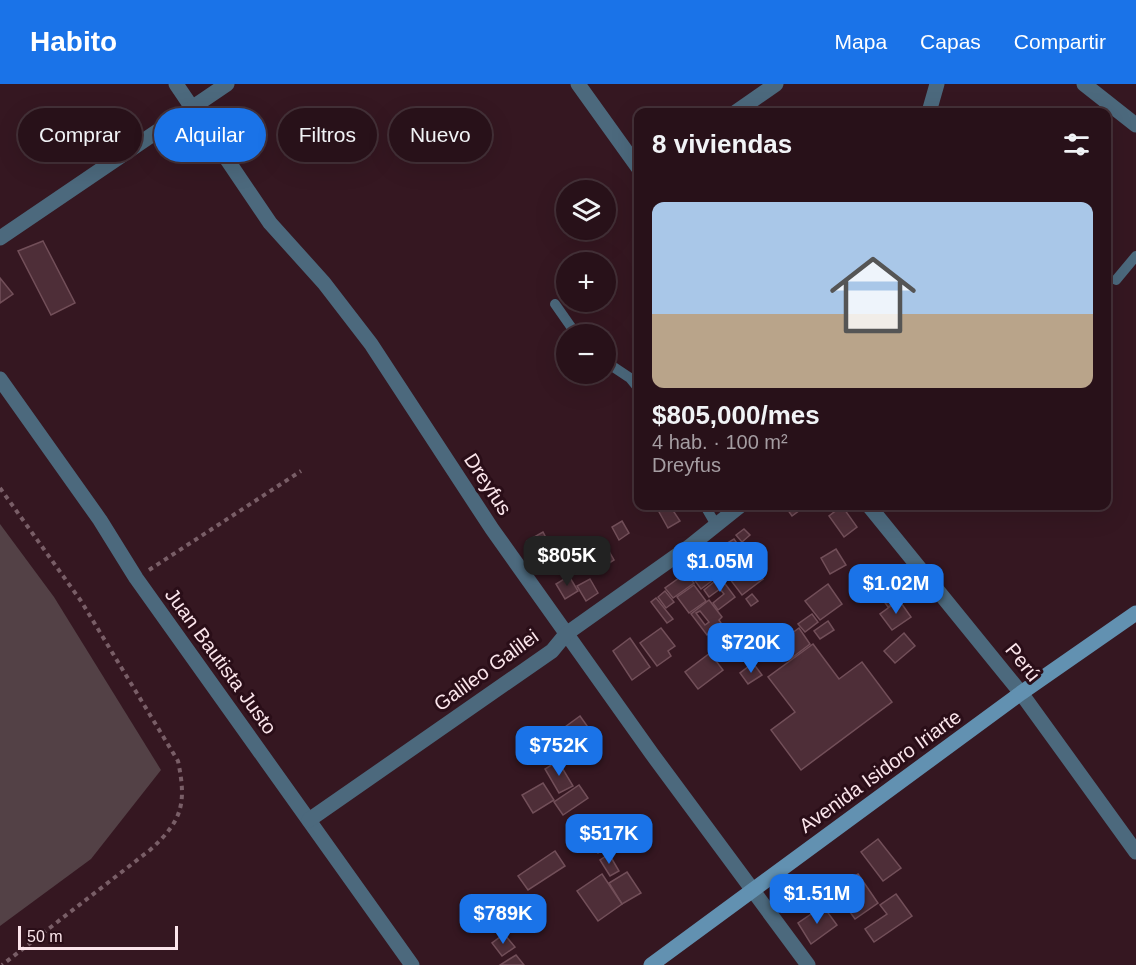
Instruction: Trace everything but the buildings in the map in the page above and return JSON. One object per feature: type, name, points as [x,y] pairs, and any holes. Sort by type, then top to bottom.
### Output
[{"type":"street","name":"Dreyfus","points":[[176,84],[270,223],[324,283],[371,344],[492,529],[652,754],[808,965]]},
{"type":"street","points":[[0,238],[227,84]]},
{"type":"street","points":[[578,84],[634,162]]},
{"type":"street","points":[[742,108],[776,84]]},
{"type":"street","points":[[930,108],[937,84]]},
{"type":"street","points":[[1084,84],[1136,124]]},
{"type":"street","name":"Juan Bautista Justo","points":[[0,379],[100,520],[136,578],[412,965]]},
{"type":"street","name":"Galileo Galilei","points":[[309,820],[552,651],[566,634],[690,546],[735,510]]},
{"type":"street","name":"Perú","points":[[872,510],[1021,693],[1136,852]]},
{"type":"street","name":"Avenida Isidoro Iriarte","points":[[651,965],[1021,693],[1136,613]]},
{"type":"lane","points":[[1116,280],[1136,256]]},
{"type":"lane","points":[[555,304],[569,324]]},
{"type":"lane","points":[[616,369],[634,383]]},
{"type":"lane","points":[[707,510],[716,525]]},
{"type":"path","points":[[136,578],[301,471]]},
{"type":"path","points":[[0,488],[81,601],[178,761],[182,779],[182,801],[178,817],[168,833],[150,850],[2,965]]},
{"type":"shaded area","points":[[0,524],[54,597],[161,770],[91,859],[0,926]]}]
